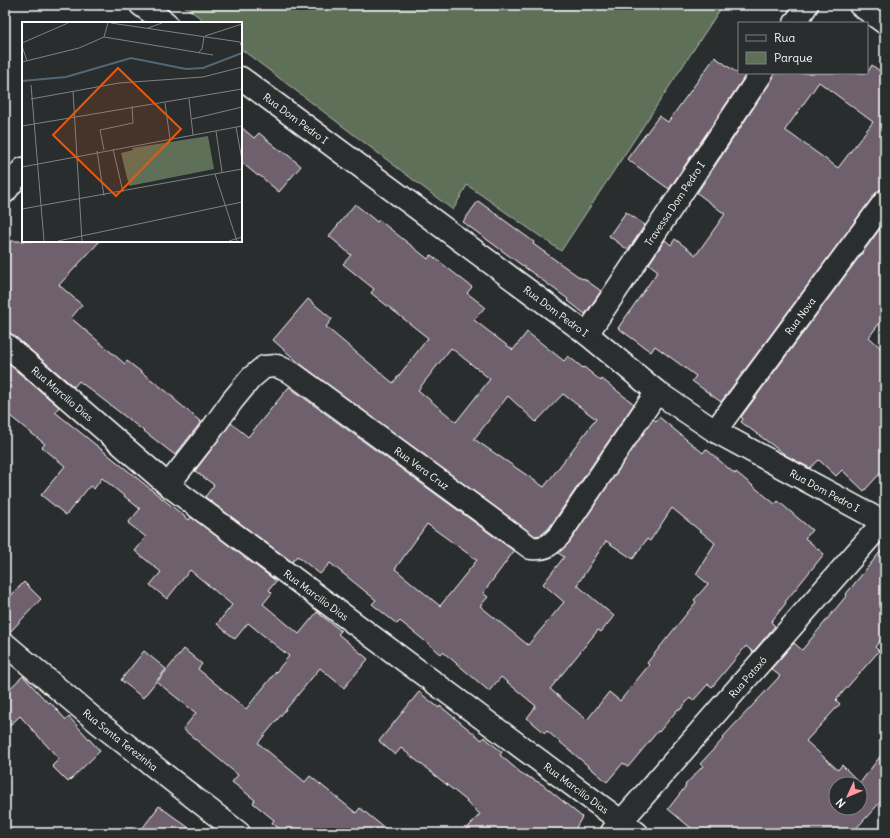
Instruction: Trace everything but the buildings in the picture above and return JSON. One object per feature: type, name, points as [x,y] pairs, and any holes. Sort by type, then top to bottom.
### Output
[{"type":"street","points":[[796,22],[808,5]]},
{"type":"street","points":[[860,5],[885,23]]},
{"type":"street","points":[[142,13],[164,22]]},
{"type":"street","name":"Travessa Dom Pedro I","points":[[587,334],[761,74]]},
{"type":"street","name":"Rua Dom Pedro I","points":[[242,79],[587,334],[657,392],[715,431],[885,522]]},
{"type":"street","points":[[5,192],[22,170]]},
{"type":"street","name":"Rua Nova","points":[[715,431],[885,201]]},
{"type":"street","name":"Rua Marcilio Dias","points":[[5,344],[168,485],[623,829]]},
{"type":"street","name":"Rua Vera Cruz","points":[[168,485],[251,378],[264,367],[277,366],[292,372],[531,548],[541,549],[551,544],[559,536],[657,392]]},
{"type":"street","name":"Rua Pataxó","points":[[623,829],[885,522]]},
{"type":"street","name":"Rua Santa Terezinha","points":[[5,644],[100,724],[239,833]]},
{"type":"green space","points":[[183,5],[723,5],[561,251],[467,185],[453,210],[242,50],[242,22],[206,22]]}]
